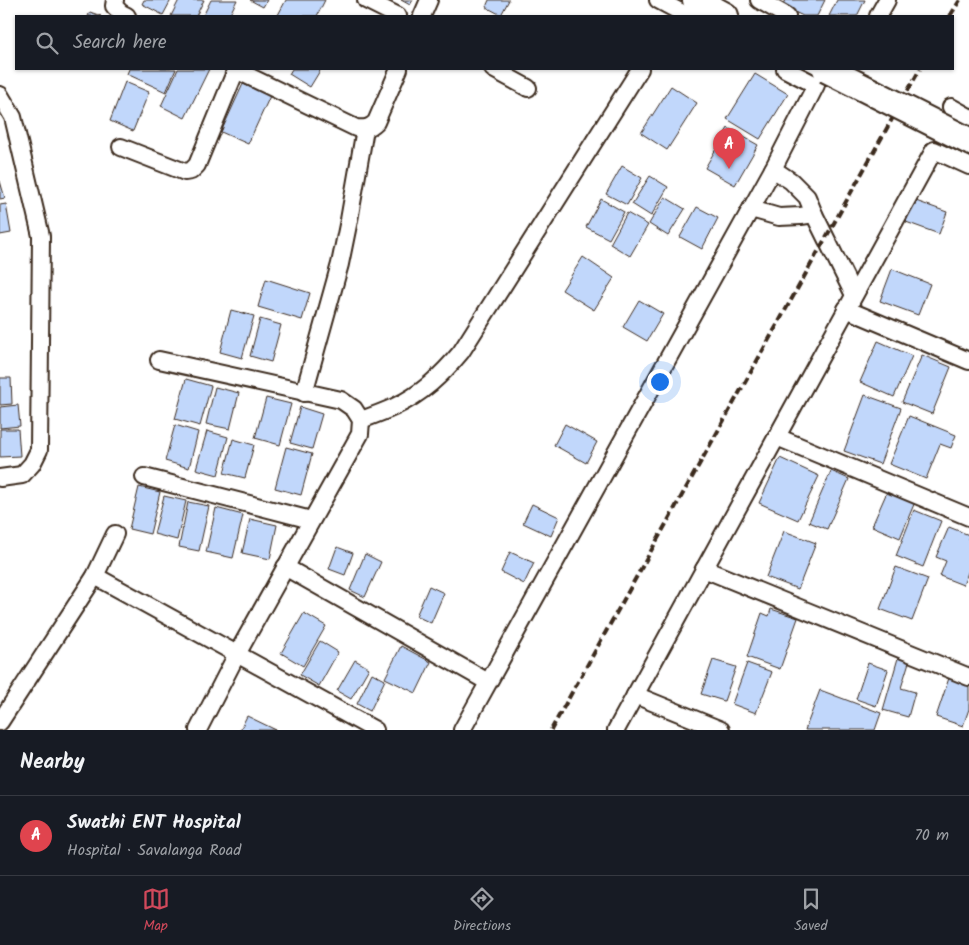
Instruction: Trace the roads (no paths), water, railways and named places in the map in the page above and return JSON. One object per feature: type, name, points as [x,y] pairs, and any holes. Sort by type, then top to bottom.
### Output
[{"type":"main road","points":[[684,11],[717,15]]},
{"type":"main road","points":[[828,70],[969,141]]},
{"type":"street","points":[[115,0],[114,6],[125,15]]},
{"type":"street","points":[[366,0],[396,15]]},
{"type":"street","points":[[422,15],[429,0]]},
{"type":"street","points":[[658,0],[684,11]]},
{"type":"street","points":[[759,0],[786,15]]},
{"type":"street","points":[[878,15],[886,0]]},
{"type":"street","points":[[121,147],[185,172],[191,171],[197,165],[235,70]]},
{"type":"street","points":[[237,70],[356,128],[364,129],[371,127],[376,122],[399,70]]},
{"type":"street","points":[[495,70],[528,88]]},
{"type":"street","points":[[361,420],[395,407],[424,389],[444,373],[461,352],[639,70]]},
{"type":"street","points":[[462,730],[773,169],[816,85],[788,70]]},
{"type":"street","points":[[0,95],[13,118],[41,236],[39,450],[32,464],[22,476],[0,478]]},
{"type":"street","points":[[951,107],[969,118]]},
{"type":"street","points":[[304,393],[342,255],[364,129]]},
{"type":"street","points":[[616,730],[934,150],[969,166]]},
{"type":"street","points":[[773,169],[791,181],[807,197],[850,302],[969,361]]},
{"type":"street","points":[[751,209],[779,217],[814,214]]},
{"type":"street","points":[[159,360],[341,400],[354,409],[361,420],[360,434],[236,654],[198,730]]},
{"type":"street","points":[[777,437],[969,517]]},
{"type":"street","points":[[144,477],[312,520]]},
{"type":"street","points":[[0,722],[95,576],[115,534]]},
{"type":"street","points":[[285,567],[488,682]]},
{"type":"street","points":[[704,569],[969,677]]},
{"type":"street","points":[[95,576],[375,730]]},
{"type":"street","points":[[635,695],[721,730]]},
{"type":"railway","points":[[951,15],[960,0]]},
{"type":"railway","points":[[551,730],[919,70]]},
{"type":"place","name":"Swathi ENT Hospital","points":[[729,169]]}]
